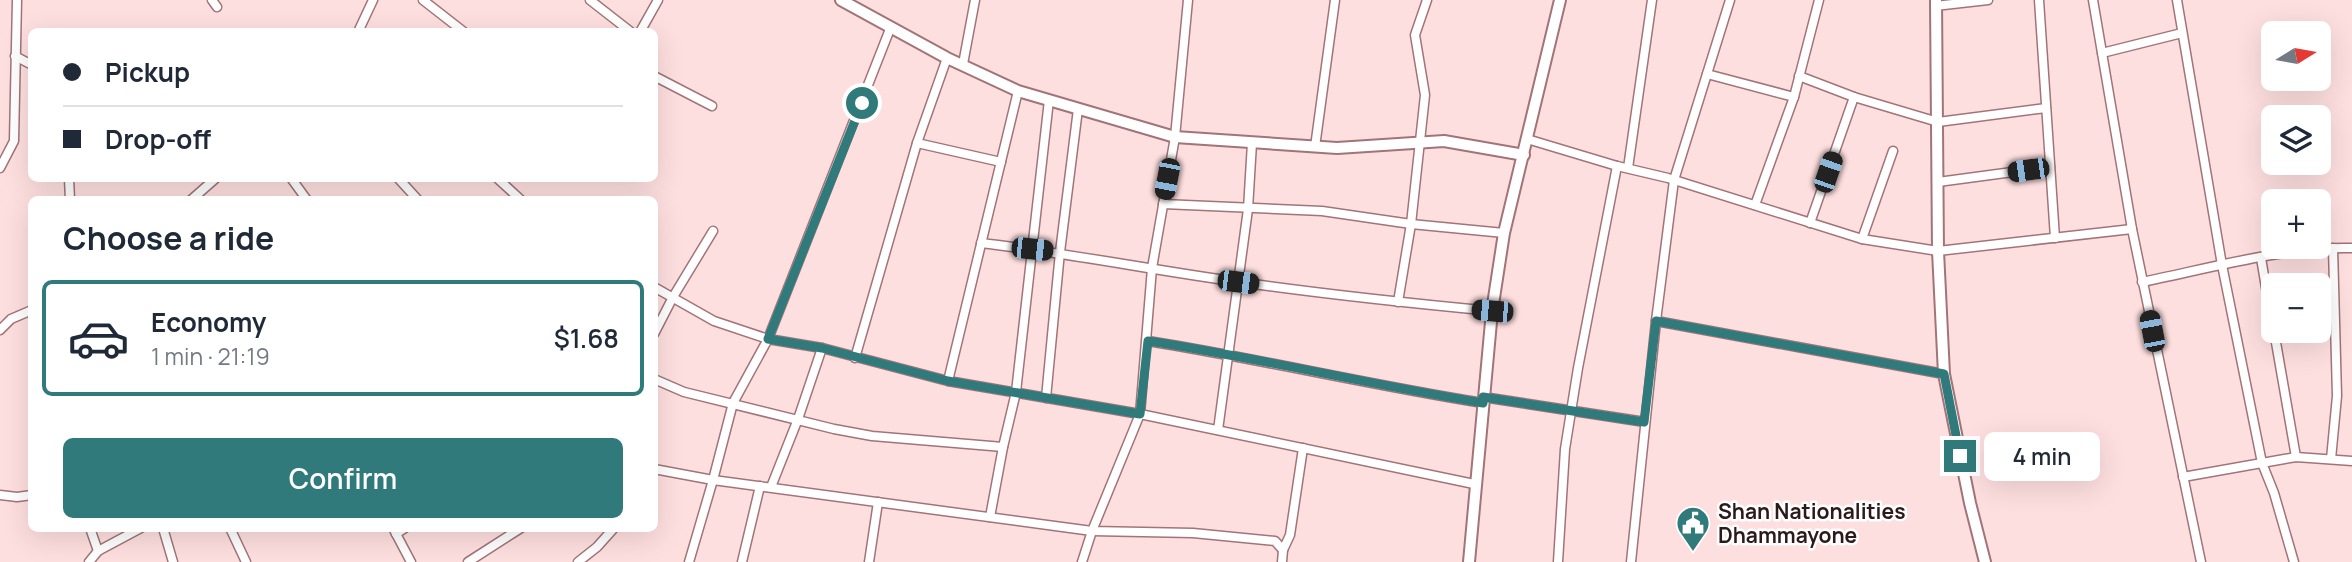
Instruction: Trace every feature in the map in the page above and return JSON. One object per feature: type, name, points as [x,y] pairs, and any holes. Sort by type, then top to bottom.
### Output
[{"type":"street","points":[[0,168],[14,141],[17,0]]},
{"type":"street","points":[[360,28],[373,0]]},
{"type":"street","points":[[423,0],[459,28]]},
{"type":"street","points":[[590,0],[626,28]]},
{"type":"street","points":[[642,28],[658,0]]},
{"type":"street","points":[[841,0],[890,29],[1018,91],[1175,137],[1337,148],[1444,141],[1524,155]]},
{"type":"street","points":[[963,64],[975,0]]},
{"type":"street","points":[[1082,562],[1091,531],[1140,414],[1152,268],[1175,137],[1188,0]]},
{"type":"street","points":[[1315,147],[1335,0]]},
{"type":"street","points":[[1398,302],[1422,141],[1425,95],[1415,35],[1427,0]]},
{"type":"street","points":[[1469,562],[1492,311],[1504,233],[1560,0]]},
{"type":"street","points":[[1628,168],[1653,0]]},
{"type":"street","points":[[1631,562],[1644,422],[1674,180],[1730,0]]},
{"type":"street","points":[[1755,205],[1794,97],[1818,0]]},
{"type":"street","points":[[1985,562],[1944,374],[1938,251],[1936,3],[1988,0]]},
{"type":"street","points":[[2039,0],[2055,238]]},
{"type":"street","points":[[2094,0],[2142,282],[2201,562]]},
{"type":"street","points":[[2177,0],[2222,265],[2262,463],[2274,493],[2294,562]]},
{"type":"street","points":[[689,562],[733,403],[768,339],[890,29]]},
{"type":"street","points":[[2102,53],[2182,33]]},
{"type":"street","points":[[15,56],[28,63]]},
{"type":"street","points":[[855,358],[917,143],[947,58]]},
{"type":"street","points":[[1707,74],[1794,97]]},
{"type":"street","points":[[1799,76],[1854,97],[1938,122],[2046,108]]},
{"type":"street","points":[[658,78],[712,106]]},
{"type":"street","points":[[948,381],[1018,91]]},
{"type":"street","points":[[1810,223],[1854,97]]},
{"type":"street","points":[[990,517],[1016,393],[1049,100]]},
{"type":"street","points":[[1046,398],[1060,252],[1078,109]]},
{"type":"street","points":[[1527,139],[1674,180],[1862,239],[1938,251],[2132,229]]},
{"type":"street","points":[[917,143],[1001,162]]},
{"type":"street","points":[[1218,430],[1248,209],[1252,143]]},
{"type":"street","points":[[1862,239],[1892,152]]},
{"type":"street","points":[[1558,562],[1565,449],[1617,166]]},
{"type":"street","points":[[1938,182],[2050,167]]},
{"type":"street","points":[[196,196],[211,182]]},
{"type":"street","points":[[401,182],[414,196]]},
{"type":"street","points":[[502,182],[517,196]]},
{"type":"street","points":[[1163,204],[1322,211],[1411,224],[1504,233]]},
{"type":"street","points":[[658,326],[713,231]]},
{"type":"street","points":[[981,243],[1060,252],[1238,282],[1492,311]]},
{"type":"street","points":[[2331,459],[2337,396],[2333,248],[2352,248]]},
{"type":"street","points":[[2142,282],[2261,258]]},
{"type":"street","points":[[658,289],[715,321],[768,339],[822,348],[948,381],[1140,414],[1475,484]]},
{"type":"street","points":[[0,330],[11,319],[28,312]]},
{"type":"street","points":[[1656,321],[1944,374]]},
{"type":"street","points":[[1148,341],[1227,354],[1384,387],[1644,422]]},
{"type":"street","points":[[2275,343],[2295,457]]},
{"type":"street","points":[[771,487],[822,348]]},
{"type":"street","points":[[658,381],[684,392],[834,429],[873,436],[1003,447]]},
{"type":"street","points":[[1282,562],[1283,550],[1290,535],[1303,448]]},
{"type":"street","points":[[2183,477],[2295,457],[2352,461]]},
{"type":"street","points":[[658,471],[1091,531],[1193,533],[1275,541],[1283,550]]},
{"type":"street","points":[[742,562],[760,486]]},
{"type":"street","points":[[0,495],[28,496]]},
{"type":"street","points":[[869,562],[878,502]]},
{"type":"street","points":[[91,532],[98,551]]},
{"type":"street","points":[[89,562],[98,551],[134,532]]},
{"type":"street","points":[[164,532],[173,562]]},
{"type":"street","points":[[232,532],[246,562]]},
{"type":"street","points":[[395,532],[411,562]]},
{"type":"street","points":[[468,562],[515,532]]},
{"type":"street","points":[[578,562],[597,548],[611,532]]},
{"type":"place","name":"Shan Nationalities Dhammayone","points":[[1693,553]]},
{"type":"route","points":[[862,103],[768,339],[822,348],[948,381],[1140,414],[1148,341],[1227,354],[1384,387],[1483,403],[1483,397],[1644,422],[1656,321],[1944,374],[1960,456]]}]
